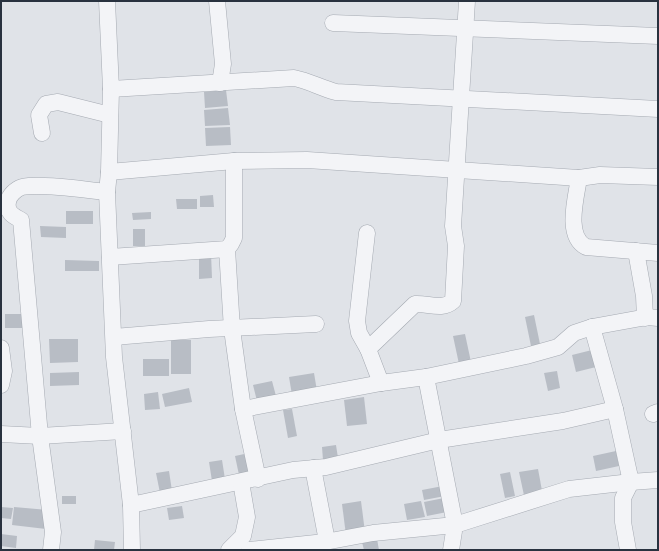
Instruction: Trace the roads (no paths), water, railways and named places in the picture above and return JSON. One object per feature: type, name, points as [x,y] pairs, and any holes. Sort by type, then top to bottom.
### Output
[{"type":"street","points":[[107,1],[110,89],[109,172],[107,192],[114,357],[131,505],[132,550]]},
{"type":"street","points":[[217,1],[223,64],[220,83]]},
{"type":"street","points":[[368,349],[415,304],[440,307],[449,305],[453,301],[456,246],[454,226],[467,1]]},
{"type":"street","points":[[334,23],[466,27],[658,36]]},
{"type":"street","points":[[110,89],[294,78],[309,81],[322,88],[336,92],[462,97],[658,109]]},
{"type":"street","points":[[42,133],[39,115],[46,104],[58,102],[110,115]]},
{"type":"street","points":[[109,172],[234,161],[307,160],[579,178],[600,175],[658,177]]},
{"type":"street","points":[[234,161],[234,238],[227,249],[232,329],[243,409],[258,479]]},
{"type":"street","points":[[579,178],[574,211],[575,237],[579,243],[586,247],[658,253]]},
{"type":"street","points":[[51,550],[53,532],[40,436],[21,220],[10,212],[7,206],[8,198],[15,190],[22,187],[107,192]]},
{"type":"street","points":[[367,233],[357,321],[360,333],[381,383]]},
{"type":"street","points":[[110,257],[227,249]]},
{"type":"street","points":[[243,409],[426,376],[526,356],[558,347],[574,333],[592,327],[651,318],[644,296],[636,251]]},
{"type":"street","points":[[114,336],[209,329],[316,324]]},
{"type":"street","points":[[592,327],[615,409],[631,482],[623,498],[623,522],[628,550]]},
{"type":"street","points":[[1,348],[4,371],[1,385]]},
{"type":"street","points":[[426,376],[455,525],[451,550]]},
{"type":"street","points":[[131,505],[258,479],[293,470],[313,468],[438,440],[562,421],[615,409]]},
{"type":"street","points":[[1,434],[40,436],[123,431]]},
{"type":"street","points":[[313,468],[327,541]]},
{"type":"street","points":[[249,550],[301,548],[327,541],[373,533],[455,525],[569,489],[658,480]]},
{"type":"street","points":[[229,550],[243,536],[247,517],[241,482]]}]
